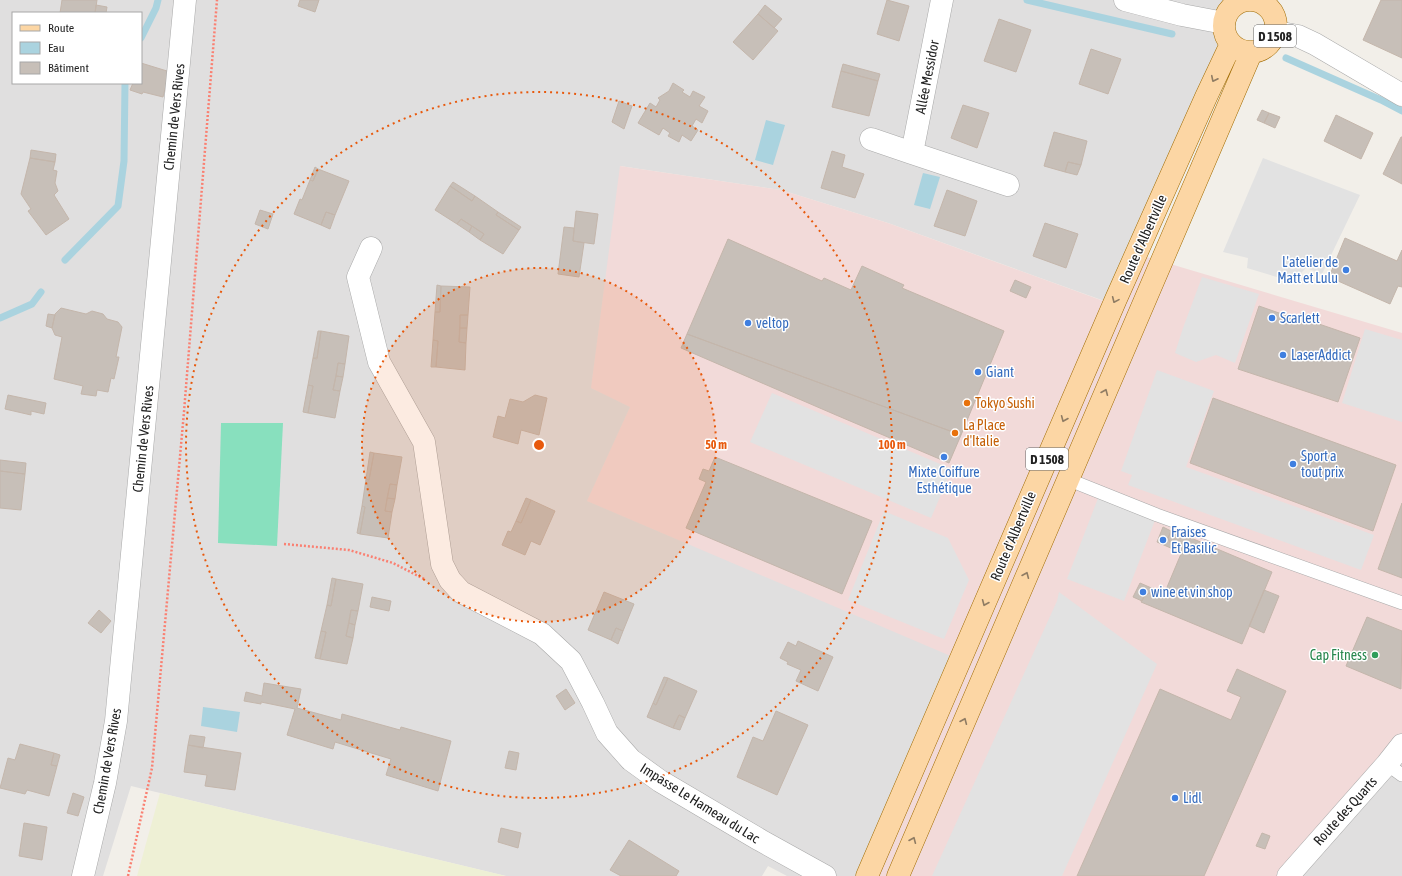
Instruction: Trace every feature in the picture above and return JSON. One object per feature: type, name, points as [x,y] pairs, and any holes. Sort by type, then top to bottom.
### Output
[{"type":"main road","points":[[1252,52],[1240,50],[1231,44],[1224,31],[1224,23],[1227,15],[1231,8],[1246,0],[1271,4]]},
{"type":"main road","name":"D 1508","points":[[1252,52],[1265,48],[1270,44],[1276,32],[1276,18],[1271,4]]},
{"type":"main road","name":"Route d'Albertville","points":[[867,876],[1116,299],[1231,44]]},
{"type":"main road","name":"Route d'Albertville","points":[[898,876],[1252,52]]},
{"type":"street","name":"Chemin de Vers Rives","points":[[83,876],[105,783],[116,721],[185,0]]},
{"type":"street","name":"Allée Messidor","points":[[912,153],[942,0]]},
{"type":"street","points":[[1125,0],[1182,15],[1224,23]]},
{"type":"street","points":[[1276,32],[1298,36],[1315,44],[1402,95]]},
{"type":"street","points":[[871,139],[1008,185]]},
{"type":"street","name":"Impasse Le Hameau du Lac","points":[[372,248],[358,277],[379,362],[424,442],[442,564],[450,580],[461,592],[542,634],[571,661],[607,733],[632,760],[660,781],[760,840],[825,876]]},
{"type":"street","name":"Route des Quarts","points":[[1288,876],[1395,770],[1402,746]]},
{"type":"lane","points":[[1067,480],[1157,515],[1402,603]]},
{"type":"path","points":[[128,876],[152,768],[185,404],[217,0]]},
{"type":"path","points":[[284,544],[349,550],[393,563],[432,584],[450,580]]},
{"type":"shaded area","points":[[0,0],[1239,0],[1130,252],[1110,303],[888,223],[781,190],[620,166],[630,406],[960,660],[862,876],[787,876],[768,866],[762,876],[506,876],[131,786],[103,876],[0,876]]},
{"type":"shaded area","points":[[1263,158],[1360,195],[1322,274],[1306,268],[1299,275],[1297,283],[1247,268],[1248,258],[1223,252]]},
{"type":"shaded area","points":[[620,166],[781,190],[888,223],[1109,303],[1130,252],[1402,333],[1402,733],[1277,876],[862,876],[960,660],[587,501],[630,407],[591,388]]},
{"type":"shaded area","points":[[1202,277],[1259,294],[1235,363],[1216,355],[1196,362],[1175,353]]},
{"type":"shaded area","points":[[1365,329],[1402,340],[1402,422],[1342,403]]},
{"type":"shaded area","points":[[1157,370],[1214,391],[1186,467],[1374,535],[1361,570],[1128,485],[1132,475],[1121,471]]},
{"type":"shaded area","points":[[772,393],[952,469],[931,518],[750,442]]},
{"type":"shaded area","points":[[1100,493],[1157,515],[1124,601],[1067,579]]},
{"type":"shaded area","points":[[884,511],[948,538],[969,580],[944,639],[848,600]]},
{"type":"shaded area","points":[[1059,592],[1157,664],[1062,876],[932,876],[1057,601]]},
{"type":"shaded area","points":[[1402,733],[1402,876],[1277,876]]},
{"type":"green space","points":[[221,423],[283,423],[277,546],[218,543]]},
{"type":"green space","points":[[160,793],[506,876],[137,876]]},
{"type":"water","points":[[766,120],[785,125],[773,165],[755,160]]},
{"type":"water","points":[[923,173],[940,177],[930,209],[914,205]]},
{"type":"water","points":[[203,707],[240,712],[237,732],[201,726]]},
{"type":"building","points":[[62,0],[97,0],[95,12],[60,12]]},
{"type":"building","points":[[300,0],[319,0],[315,12],[298,6]]},
{"type":"building","points":[[887,0],[909,6],[899,41],[877,34]]},
{"type":"building","points":[[1381,0],[1402,0],[1402,58],[1363,40]]},
{"type":"building","points":[[96,5],[107,7],[106,12],[95,12]]},
{"type":"building","points":[[765,5],[782,19],[774,28],[758,14]]},
{"type":"building","points":[[758,14],[778,31],[753,60],[733,42]]},
{"type":"building","points":[[999,19],[1031,30],[1016,72],[984,61]]},
{"type":"building","points":[[1091,49],[1121,59],[1108,94],[1079,84]]},
{"type":"building","points":[[142,63],[167,71],[170,68],[163,97],[143,92],[142,94],[130,90],[133,84],[142,84]]},
{"type":"building","points":[[843,64],[880,74],[878,81],[841,71]]},
{"type":"building","points":[[841,71],[878,81],[869,116],[832,107]]},
{"type":"building","points":[[673,83],[684,90],[682,92],[690,97],[693,91],[705,97],[699,106],[708,111],[702,123],[696,119],[692,126],[698,130],[691,141],[682,135],[679,142],[668,136],[670,133],[663,128],[659,135],[638,123],[650,103],[656,107],[660,100],[658,98],[669,91]]},
{"type":"building","points":[[619,101],[632,106],[624,129],[612,122]]},
{"type":"building","points":[[963,105],[989,113],[977,148],[951,138]]},
{"type":"building","points":[[1262,110],[1269,113],[1264,123],[1257,120]]},
{"type":"building","points":[[1269,113],[1280,117],[1275,128],[1264,123]]},
{"type":"building","points":[[1336,115],[1373,133],[1361,159],[1324,141]]},
{"type":"building","points":[[1054,132],[1087,141],[1081,165],[1068,162],[1065,172],[1044,166]]},
{"type":"building","points":[[1402,137],[1402,184],[1383,174]]},
{"type":"building","points":[[31,150],[56,154],[55,162],[30,158]]},
{"type":"building","points":[[832,151],[845,155],[842,167],[864,174],[855,198],[821,188]]},
{"type":"building","points":[[30,158],[55,162],[53,170],[57,171],[55,183],[58,191],[54,195],[69,219],[46,235],[28,211],[31,209],[21,194]]},
{"type":"building","points":[[1068,162],[1081,165],[1077,175],[1065,172]]},
{"type":"building","points":[[315,167],[318,169],[313,181],[310,180]]},
{"type":"building","points":[[318,169],[349,181],[335,215],[326,212],[321,225],[294,214],[300,199],[302,200],[310,180],[313,181]]},
{"type":"building","points":[[453,182],[475,196],[472,201],[450,186]]},
{"type":"building","points":[[450,186],[472,201],[475,196],[498,212],[496,215],[519,230],[503,254],[480,240],[484,234],[461,219],[457,224],[435,210]]},
{"type":"building","points":[[947,190],[977,201],[965,236],[934,226]]},
{"type":"building","points":[[260,210],[273,214],[268,229],[255,224]]},
{"type":"building","points":[[576,211],[598,214],[594,244],[573,241]]},
{"type":"building","points":[[326,212],[335,215],[330,229],[321,225]]},
{"type":"building","points":[[498,212],[521,227],[519,230],[496,215]]},
{"type":"building","points":[[461,219],[472,226],[469,232],[457,224]]},
{"type":"building","points":[[1045,223],[1078,234],[1066,268],[1033,256]]},
{"type":"building","points":[[472,226],[484,234],[480,240],[469,232]]},
{"type":"building","points":[[564,227],[574,228],[573,241],[584,243],[579,277],[558,274]]},
{"type":"building","points":[[1345,238],[1397,261],[1402,250],[1402,287],[1398,286],[1390,304],[1329,277]]},
{"type":"building","points":[[728,239],[822,281],[824,278],[851,290],[862,266],[904,285],[902,288],[1004,331],[961,435],[687,334]]},
{"type":"building","points":[[1015,280],[1031,287],[1026,298],[1010,291]]},
{"type":"building","points":[[437,285],[441,286],[440,312],[435,312]]},
{"type":"building","points":[[441,286],[470,287],[468,315],[460,315],[459,342],[466,343],[465,370],[436,367],[438,341],[433,340],[435,312],[440,312]]},
{"type":"building","points":[[1259,306],[1299,320],[1301,313],[1318,318],[1316,323],[1360,338],[1338,402],[1238,369]]},
{"type":"building","points":[[61,308],[86,314],[92,311],[103,314],[107,319],[118,322],[122,327],[116,357],[119,357],[114,379],[111,378],[108,392],[97,390],[96,396],[81,394],[83,386],[54,379],[62,337],[55,335],[52,328],[55,314]]},
{"type":"building","points":[[48,314],[55,315],[52,328],[46,326]]},
{"type":"building","points":[[460,315],[468,315],[467,328],[460,328]]},
{"type":"building","points":[[460,328],[467,328],[466,343],[459,342]]},
{"type":"building","points":[[318,331],[321,331],[317,358],[313,358]]},
{"type":"building","points":[[321,331],[349,336],[345,364],[338,363],[333,390],[340,391],[335,418],[308,413],[313,386],[308,385],[313,358],[317,359]]},
{"type":"building","points":[[687,334],[961,435],[949,463],[681,348]]},
{"type":"building","points":[[433,340],[438,341],[436,367],[431,367]]},
{"type":"building","points":[[338,363],[345,364],[343,377],[336,376]]},
{"type":"building","points":[[336,376],[343,377],[340,391],[333,390]]},
{"type":"building","points":[[308,385],[313,386],[308,413],[303,412]]},
{"type":"building","points":[[8,395],[46,403],[44,414],[31,411],[31,415],[5,409]]},
{"type":"building","points":[[535,395],[547,398],[539,435],[521,430],[518,444],[493,437],[498,416],[505,418],[510,399],[523,402]]},
{"type":"building","name":"Sport a tout prix","points":[[1213,398],[1396,465],[1373,531],[1190,463]]},
{"type":"building","points":[[370,452],[374,453],[369,480],[366,479]]},
{"type":"building","points":[[374,453],[402,457],[397,485],[390,484],[385,511],[392,512],[388,538],[360,534],[365,507],[362,506],[366,479],[369,480]]},
{"type":"building","points":[[715,457],[872,521],[842,594],[686,528],[706,482],[699,479],[703,469],[709,471]]},
{"type":"building","points":[[0,460],[26,463],[25,474],[0,471]]},
{"type":"building","points":[[0,471],[25,474],[21,510],[0,508]]},
{"type":"building","points":[[390,484],[397,485],[395,499],[387,498]]},
{"type":"building","points":[[387,498],[395,499],[392,512],[385,511]]},
{"type":"building","points":[[526,498],[531,500],[521,523],[516,521]]},
{"type":"building","points":[[531,500],[555,511],[540,545],[531,541],[525,555],[502,545],[508,531],[511,532],[516,521],[521,523]]},
{"type":"building","points":[[1402,503],[1402,578],[1378,569]]},
{"type":"building","points":[[362,506],[365,507],[360,534],[357,533]]},
{"type":"building","name":"Fraises Et Basilic","points":[[1163,527],[1171,531],[1168,538],[1173,549],[1157,542]]},
{"type":"building","points":[[1172,530],[1272,572],[1242,644],[1141,602],[1145,595],[1157,590],[1165,592],[1181,554],[1174,550],[1168,538]]},
{"type":"building","points":[[332,578],[336,579],[331,606],[327,605]]},
{"type":"building","points":[[336,579],[363,584],[358,611],[351,610],[346,636],[353,638],[347,664],[320,659],[326,632],[321,631],[327,605],[331,606]]},
{"type":"building","name":"wine et vin shop","points":[[1140,583],[1156,590],[1145,595],[1142,601],[1133,597]]},
{"type":"building","points":[[1264,590],[1279,596],[1264,633],[1249,626]]},
{"type":"building","points":[[604,592],[634,604],[623,631],[616,628],[611,640],[588,630]]},
{"type":"building","points":[[372,597],[391,601],[389,611],[370,607]]},
{"type":"building","points":[[99,610],[111,621],[101,633],[88,623]]},
{"type":"building","points":[[351,610],[358,611],[355,625],[349,623]]},
{"type":"building","points":[[1367,617],[1402,631],[1401,689],[1346,666]]},
{"type":"building","points":[[349,623],[355,625],[353,638],[346,636]]},
{"type":"building","points":[[616,628],[623,631],[618,644],[611,640]]},
{"type":"building","points":[[321,631],[326,632],[320,659],[315,658]]},
{"type":"building","points":[[798,641],[833,657],[818,691],[796,681],[801,670],[787,664],[788,662],[780,658],[788,642],[796,646]]},
{"type":"building","name":"Lidl","points":[[1237,669],[1286,691],[1204,876],[1077,876],[1160,689],[1231,720],[1241,697],[1227,691]]},
{"type":"building","points":[[664,677],[668,678],[656,705],[653,703]]},
{"type":"building","points":[[668,678],[697,691],[685,718],[679,715],[673,728],[647,717],[653,703],[656,705]]},
{"type":"building","points":[[264,683],[301,689],[297,708],[341,720],[342,714],[400,730],[401,727],[451,741],[438,791],[386,775],[391,759],[335,742],[333,749],[287,735],[295,709],[261,702],[261,704],[244,701],[246,692],[262,696]]},
{"type":"building","points":[[566,689],[575,703],[565,710],[556,696]]},
{"type":"building","points":[[776,711],[808,725],[777,795],[737,777],[753,737],[763,741]]},
{"type":"building","points":[[679,715],[685,718],[680,730],[673,728]]},
{"type":"building","points":[[190,735],[205,737],[203,748],[188,745]]},
{"type":"building","points":[[20,744],[54,753],[51,765],[57,766],[49,796],[27,790],[25,794],[0,788],[8,758],[15,760]]},
{"type":"building","points":[[188,745],[241,753],[235,790],[205,786],[207,775],[184,772]]},
{"type":"building","points":[[509,751],[519,753],[516,770],[505,768]]},
{"type":"building","points":[[54,753],[60,755],[57,766],[51,765]]},
{"type":"building","points":[[73,793],[84,797],[78,816],[67,813]]},
{"type":"building","points":[[24,823],[47,827],[42,860],[19,856]]},
{"type":"building","points":[[501,828],[521,833],[518,848],[498,842]]},
{"type":"building","points":[[1262,833],[1270,836],[1265,849],[1256,846]]},
{"type":"building","points":[[629,840],[679,871],[676,876],[621,876],[610,870]]},
{"type":"waterway","points":[[142,36],[156,8],[158,0]]},
{"type":"waterway","points":[[1027,0],[1172,34]]},
{"type":"waterway","points":[[1286,58],[1381,100],[1402,111]]},
{"type":"waterway","points":[[65,260],[118,206],[124,161],[125,84]]},
{"type":"waterway","points":[[0,318],[32,304],[41,292]]},
{"type":"place","name":"L'atelier de Matt et Lulu","points":[[1346,270]]},
{"type":"place","name":"Scarlett","points":[[1272,318]]},
{"type":"place","name":"veltop","points":[[748,323]]},
{"type":"place","name":"LaserAddict","points":[[1283,355]]},
{"type":"place","name":"Giant","points":[[978,372]]},
{"type":"place","name":"Tokyo Sushi","points":[[967,403]]},
{"type":"place","name":"La Place d'Italie","points":[[955,433]]},
{"type":"place","name":"Mixte Coiffure Esthétique","points":[[944,457]]},
{"type":"place","name":"Sport a tout prix","points":[[1293,464]]},
{"type":"place","name":"Fraises Et Basilic","points":[[1163,540]]},
{"type":"place","name":"wine et vin shop","points":[[1143,592]]},
{"type":"place","name":"Cap Fitness","points":[[1375,655]]},
{"type":"place","name":"Lidl","points":[[1175,798]]}]
